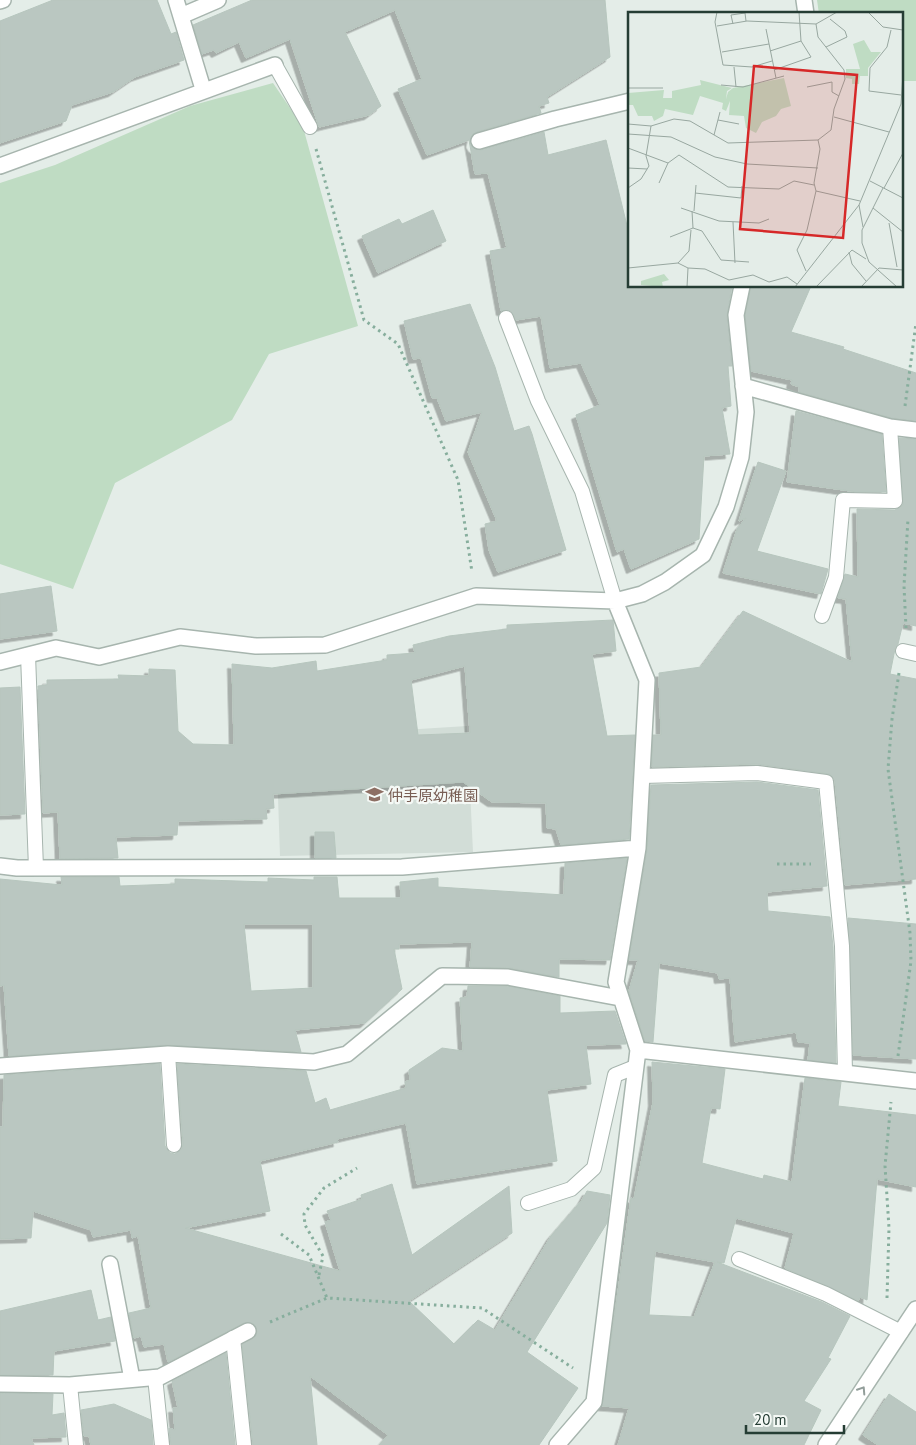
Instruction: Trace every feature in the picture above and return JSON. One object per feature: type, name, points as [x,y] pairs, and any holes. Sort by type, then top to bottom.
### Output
[{"type":"street","points":[[176,0],[203,90]]},
{"type":"street","points":[[181,16],[218,0]]},
{"type":"street","points":[[0,166],[275,65]]},
{"type":"street","points":[[479,141],[555,119],[628,101]]},
{"type":"street","points":[[0,662],[56,648],[99,657],[180,637],[256,646],[325,645],[476,596],[615,601],[642,594],[665,582],[703,555],[726,507],[741,457],[746,412],[736,315],[742,288]]},
{"type":"street","points":[[743,386],[903,428]]},
{"type":"street","points":[[557,1445],[594,1402],[592,1381],[638,1050],[616,982],[638,848],[646,680],[615,601]]},
{"type":"street","points":[[0,866],[36,868],[402,868],[638,848]]},
{"type":"street","points":[[0,1066],[168,1054],[314,1062],[347,1054],[442,976],[508,977],[620,998]]},
{"type":"street","points":[[638,1050],[894,1077],[916,1081]]},
{"type":"street","points":[[110,1264],[132,1379]]},
{"type":"street","points":[[826,1445],[895,1329],[916,1308]]},
{"type":"street","points":[[0,1384],[70,1384],[160,1377],[248,1331]]},
{"type":"lane","points":[[275,65],[310,127]]},
{"type":"lane","points":[[506,318],[538,401],[582,491],[615,601]]},
{"type":"lane","points":[[822,616],[836,577],[843,500],[895,501],[903,428]]},
{"type":"lane","points":[[28,655],[36,868]]},
{"type":"lane","points":[[642,776],[757,773],[826,782],[842,946],[845,1072]]},
{"type":"lane","points":[[168,1054],[174,1145]]},
{"type":"lane","points":[[528,1203],[571,1189],[594,1168],[615,1075],[635,1067]]},
{"type":"lane","points":[[739,1259],[826,1294],[895,1329]]},
{"type":"lane","points":[[233,1338],[244,1445]]},
{"type":"lane","points":[[155,1377],[162,1445]]},
{"type":"lane","points":[[70,1384],[76,1445]]},
{"type":"path","points":[[310,127],[364,320],[398,344],[458,480],[476,596]]},
{"type":"path","points":[[903,428],[916,323]]},
{"type":"path","points":[[895,1329],[886,1294],[889,1228],[885,1166],[894,1077],[911,961],[910,933],[888,769],[892,719],[910,652],[906,636],[904,586],[908,513]]},
{"type":"path","points":[[777,864],[834,864]]},
{"type":"path","points":[[319,1275],[323,1256],[305,1224],[304,1214],[324,1188],[357,1168]]},
{"type":"path","points":[[281,1234],[309,1256],[319,1275],[327,1298]]},
{"type":"path","points":[[248,1331],[327,1298],[482,1308],[592,1381]]},
{"type":"shaded area","name":"仲手原幼稚園","points":[[467,726],[473,852],[280,856],[276,738]]},
{"type":"green space","points":[[817,0],[916,0],[916,81],[904,81],[904,12],[819,12]]},
{"type":"green space","points":[[273,83],[303,127],[358,326],[269,354],[232,420],[115,483],[73,589],[0,564],[0,183],[55,165],[190,106]]},
{"type":"building","points":[[53,0],[157,0],[171,34],[176,32],[184,60],[135,77],[113,92],[72,105],[66,121],[0,143],[0,21]]},
{"type":"building","points":[[252,0],[605,0],[610,57],[547,97],[549,103],[539,106],[541,113],[476,132],[472,135],[470,143],[473,148],[481,150],[544,132],[548,155],[606,140],[628,230],[628,288],[732,288],[727,316],[732,366],[728,366],[731,406],[722,408],[730,454],[704,456],[699,539],[631,569],[624,549],[617,552],[576,415],[600,405],[581,363],[550,368],[541,316],[516,320],[511,311],[501,311],[490,251],[507,248],[488,173],[475,174],[469,140],[427,155],[398,89],[422,79],[395,10],[345,32],[381,106],[369,115],[319,127],[290,39],[246,58],[239,42],[216,53],[214,50],[202,54],[193,25]]},
{"type":"building","points":[[433,210],[446,241],[378,273],[362,236],[399,219],[402,224]]},
{"type":"building","points":[[751,288],[810,288],[791,332],[844,347],[843,349],[916,373],[916,421],[892,418],[799,392],[799,387],[791,384],[792,380],[751,371],[745,315]]},
{"type":"building","points":[[470,304],[495,367],[514,431],[529,426],[566,550],[498,572],[489,550],[485,524],[497,521],[468,452],[482,412],[446,421],[437,398],[432,398],[421,358],[413,359],[404,321]]},
{"type":"building","points":[[796,411],[882,434],[886,492],[857,492],[787,482]]},
{"type":"building","points":[[899,438],[916,439],[916,626],[903,623],[890,674],[916,679],[916,879],[845,885],[835,781],[830,774],[757,764],[652,767],[653,735],[661,735],[659,673],[701,667],[743,611],[852,662],[846,599],[838,598],[845,574],[858,577],[857,509],[895,510],[903,505]]},
{"type":"building","points":[[758,462],[786,471],[757,551],[828,569],[821,594],[723,573],[737,529],[746,518],[739,521]]},
{"type":"building","points":[[51,586],[57,631],[0,639],[0,594]]},
{"type":"building","points":[[613,620],[616,651],[592,654],[607,736],[635,735],[629,839],[561,845],[556,829],[547,828],[546,803],[492,802],[463,782],[273,794],[274,808],[266,809],[267,819],[178,821],[177,835],[116,837],[118,858],[60,859],[58,812],[43,813],[38,686],[47,685],[47,680],[119,679],[118,675],[149,676],[149,669],[175,670],[178,731],[193,744],[234,745],[232,664],[272,668],[316,661],[317,671],[387,660],[387,655],[415,653],[413,645],[449,636],[507,629],[507,625]],"holes":[[[465,666],[470,733],[418,735],[411,680]]]},
{"type":"building","points":[[20,687],[25,814],[0,815],[0,688]]},
{"type":"building","points":[[757,782],[818,790],[827,886],[767,892],[768,911],[830,917],[833,947],[836,1063],[808,1060],[810,1043],[798,1042],[796,1032],[735,1042],[730,978],[719,979],[718,973],[659,963],[653,1042],[645,1041],[629,991],[638,960],[629,960],[647,850],[651,785]]},
{"type":"building","points":[[315,832],[334,832],[336,858],[315,858]]},
{"type":"building","points":[[627,858],[610,960],[559,959],[559,977],[510,968],[470,967],[472,942],[399,944],[399,949],[394,949],[402,989],[365,1023],[295,1030],[301,1052],[167,1045],[9,1056],[4,985],[0,986],[0,879],[62,885],[61,877],[119,877],[120,886],[175,884],[175,879],[268,882],[268,878],[314,880],[314,877],[337,877],[339,898],[401,898],[400,882],[438,878],[438,887],[564,895],[565,863]],"holes":[[[244,924],[313,924],[313,988],[251,991]]]},
{"type":"building","points":[[848,918],[916,924],[916,1059],[853,1055]]},
{"type":"building","points":[[468,986],[507,986],[560,996],[560,1013],[615,1011],[626,1044],[586,1045],[591,1084],[547,1090],[557,1161],[417,1184],[406,1123],[337,1139],[338,1142],[260,1161],[270,1211],[185,1228],[340,1271],[325,1222],[331,1220],[327,1211],[362,1199],[361,1195],[392,1184],[412,1255],[509,1186],[512,1233],[409,1301],[454,1344],[478,1320],[495,1330],[551,1236],[582,1200],[587,1191],[610,1195],[607,1223],[527,1352],[578,1388],[539,1445],[379,1445],[388,1435],[310,1376],[317,1445],[253,1445],[242,1344],[256,1336],[257,1331],[253,1323],[244,1323],[168,1362],[164,1344],[144,1347],[141,1336],[134,1338],[129,1313],[151,1308],[138,1236],[132,1238],[131,1230],[93,1237],[91,1230],[33,1211],[31,1238],[0,1239],[0,1127],[3,1127],[4,1075],[160,1064],[165,1146],[170,1153],[175,1154],[182,1149],[183,1144],[177,1064],[306,1071],[315,1103],[326,1098],[330,1110],[406,1088],[405,1082],[410,1080],[409,1070],[442,1048],[463,1051],[460,998],[467,997]]},
{"type":"building","points":[[652,1062],[725,1069],[720,1109],[711,1108],[702,1163],[763,1179],[764,1175],[792,1182],[805,1078],[841,1082],[838,1106],[916,1115],[916,1187],[877,1179],[867,1300],[860,1297],[858,1301],[785,1268],[794,1233],[736,1218],[724,1263],[717,1262],[822,1302],[850,1316],[828,1358],[831,1359],[804,1401],[821,1410],[804,1445],[618,1445],[629,1408],[602,1406],[631,1198],[634,1199],[653,1102]],"holes":[[[655,1251],[715,1262],[694,1317],[649,1315]]]},
{"type":"building","points":[[91,1290],[98,1320],[111,1317],[115,1341],[54,1351],[53,1375],[0,1375],[0,1311]]},
{"type":"building","points":[[226,1353],[235,1445],[171,1445],[169,1428],[175,1430],[173,1408],[178,1408],[172,1381]]},
{"type":"building","points":[[0,1393],[53,1394],[52,1415],[64,1413],[66,1437],[31,1438],[34,1445],[0,1445]]},
{"type":"building","points":[[889,1394],[916,1412],[916,1445],[878,1445],[863,1435]]},
{"type":"building","points":[[114,1404],[151,1420],[153,1445],[91,1445],[89,1436],[84,1436],[81,1410]]},
{"type":"place","name":"仲手原幼稚園","points":[[374,795]]}]
